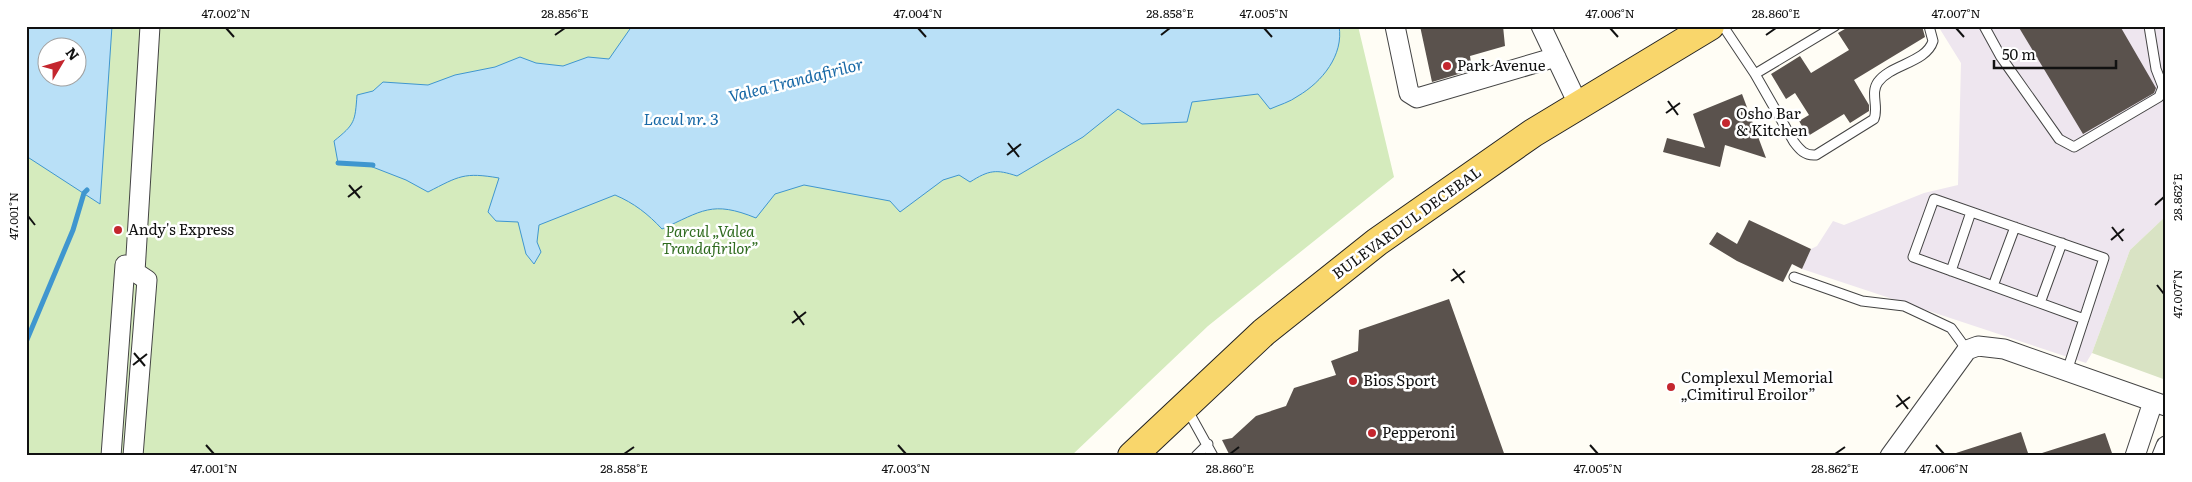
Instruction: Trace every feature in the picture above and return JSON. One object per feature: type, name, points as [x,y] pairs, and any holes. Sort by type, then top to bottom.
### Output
[{"type":"main road","name":"BULEVARDUL DECEBAL","points":[[1132,456],[1183,405],[1264,332],[1378,242],[1509,149],[1710,26]]},
{"type":"street","points":[[135,272],[150,26]]},
{"type":"street","points":[[1395,26],[1409,93],[1416,98],[1556,57]]},
{"type":"street","points":[[1541,26],[1579,106]]},
{"type":"street","points":[[111,456],[125,265],[147,280],[133,456]]},
{"type":"street","points":[[1890,456],[1967,350],[1978,346],[2004,349],[2159,404],[2135,456]]},
{"type":"street","points":[[2162,456],[2166,446]]},
{"type":"lane","points":[[1723,26],[1755,74],[1799,149],[1805,154],[1816,155],[1874,119],[1876,113],[1874,95],[1879,80],[1927,52],[1933,41],[1929,26]]},
{"type":"lane","points":[[1755,74],[1834,26]]},
{"type":"lane","points":[[1984,26],[2001,57],[2059,139],[2074,148],[2159,97],[2163,87],[2156,69],[2149,26]]},
{"type":"lane","points":[[2067,371],[2104,258],[1934,199],[1913,257],[2084,319]]},
{"type":"lane","points":[[1951,271],[1971,212]]},
{"type":"lane","points":[[1993,286],[2015,227]]},
{"type":"lane","points":[[2040,303],[2062,243]]},
{"type":"lane","points":[[1794,277],[1862,301],[1904,306],[1951,328],[1967,350]]},
{"type":"lane","points":[[1183,405],[1191,413],[1213,456]]},
{"type":"lane","points":[[1196,456],[1208,444]]},
{"type":"shaded area","points":[[1938,26],[2166,26],[2166,216],[2130,250],[2092,353],[2086,363],[1802,269],[1811,249],[1817,246],[1833,221],[1844,225],[1924,193],[1958,185],[1961,63]]},
{"type":"green space","name":"Parcul „Valea Trandafirilor”","points":[[26,26],[1358,26],[1394,177],[1208,326],[1071,456],[26,456]]},
{"type":"green space","points":[[2166,216],[2166,380],[2092,353],[2130,250]]},
{"type":"water","points":[[26,26],[112,26],[100,204],[26,156]]},
{"type":"water","name":"Lacul nr. 3","points":[[632,26],[1339,26],[1340,37],[1335,57],[1323,75],[1295,98],[1270,109],[1258,94],[1192,102],[1187,122],[1142,124],[1118,109],[1083,137],[1017,176],[1003,172],[993,172],[982,175],[970,182],[959,175],[943,180],[900,212],[890,201],[804,185],[775,194],[756,218],[728,210],[708,210],[662,229],[640,209],[615,195],[539,225],[537,242],[541,252],[534,264],[526,254],[518,222],[496,221],[488,212],[499,178],[478,175],[462,177],[428,192],[406,180],[370,166],[338,163],[334,141],[353,122],[357,95],[373,91],[383,82],[428,85],[455,75],[495,67],[520,57],[536,63],[563,66],[588,57],[609,59]]},
{"type":"building","points":[[1420,26],[1503,26],[1505,46],[1470,56],[1472,70],[1432,82]]},
{"type":"building","points":[[1850,26],[1922,26],[1925,37],[1854,80],[1869,105],[1869,111],[1850,123],[1844,114],[1808,136],[1799,121],[1809,115],[1795,93],[1786,99],[1771,74],[1800,56],[1811,73],[1849,50],[1838,33]]},
{"type":"building","points":[[2018,26],[2120,26],[2156,88],[2154,93],[2083,134]]},
{"type":"building","points":[[1742,94],[1766,158],[1725,145],[1720,167],[1663,152],[1667,138],[1705,148],[1693,114]]},
{"type":"building","points":[[1749,220],[1811,249],[1802,269],[1792,264],[1783,282],[1737,261],[1709,244],[1717,232],[1737,244]]},
{"type":"building","points":[[1449,299],[1505,456],[1230,456],[1222,440],[1232,438],[1256,416],[1286,406],[1294,388],[1336,375],[1331,361],[1358,351],[1359,330]]},
{"type":"building","points":[[2021,432],[2029,456],[1956,456],[1956,453]]},
{"type":"building","points":[[2105,433],[2113,456],[2043,456],[2042,453]]},
{"type":"waterway","name":"Valea Trandafirilor","points":[[338,163],[373,165]]},
{"type":"waterway","points":[[26,342],[73,230],[84,193],[87,190]]},
{"type":"place","name":"Park Avenue","points":[[1447,66]]},
{"type":"place","name":"Osho Bar & Kitchen","points":[[1726,123]]},
{"type":"place","name":"Andy's Express","points":[[118,230]]},
{"type":"place","name":"Bios Sport","points":[[1353,381]]},
{"type":"place","name":"Complexul Memorial „Cimitirul Eroilor”","points":[[1671,387]]},
{"type":"place","name":"Pepperoni","points":[[1372,433]]}]
